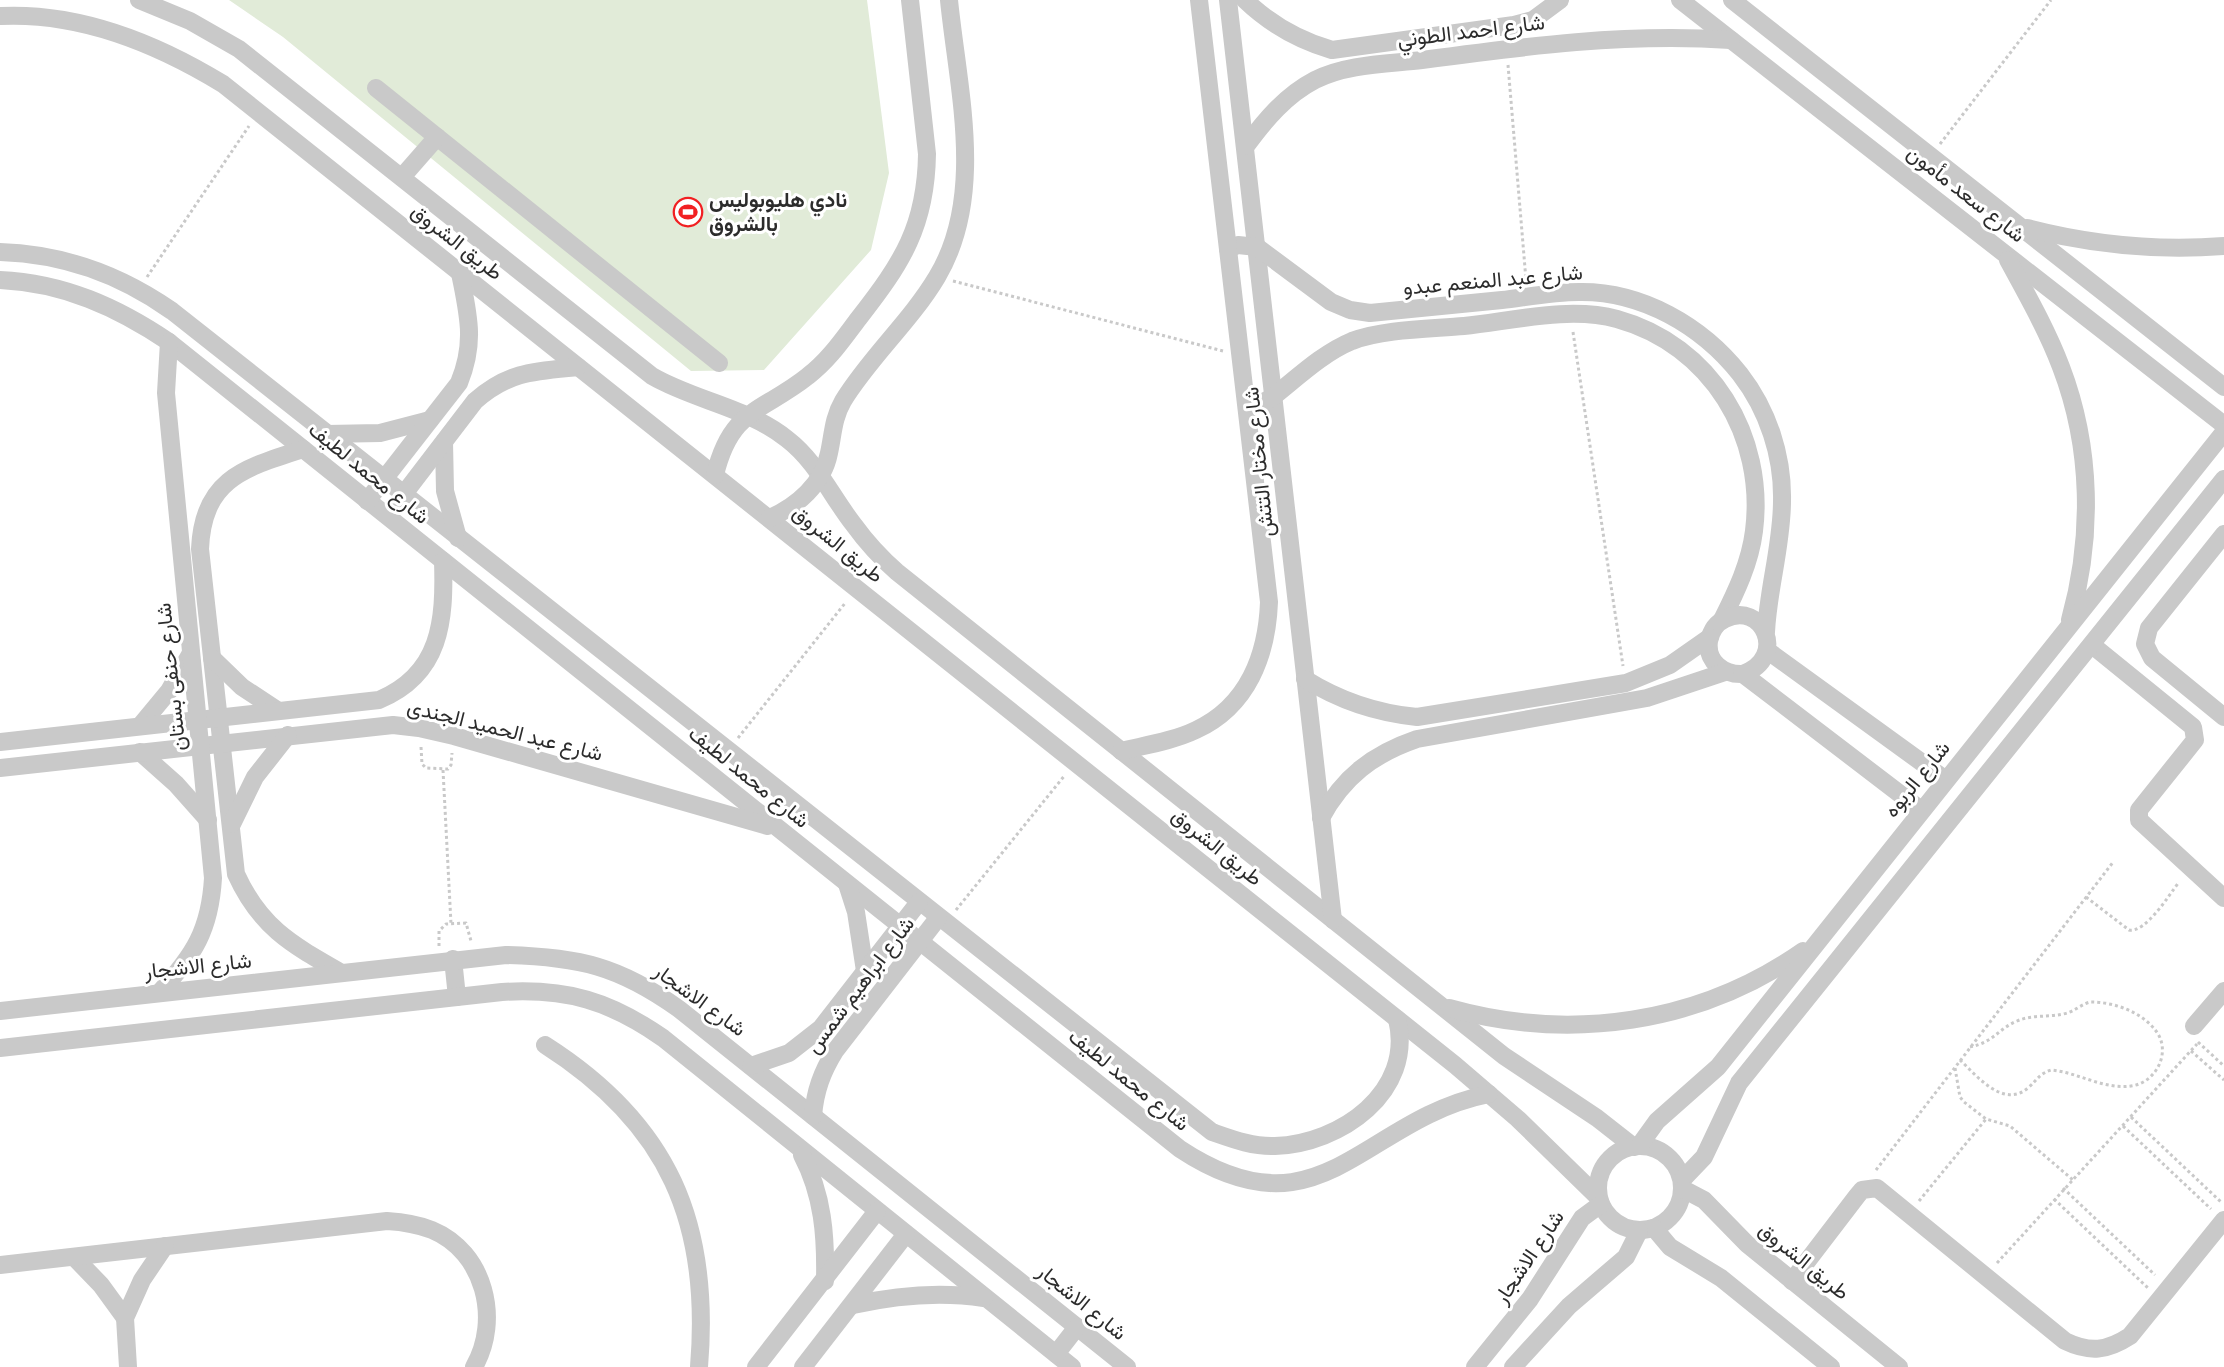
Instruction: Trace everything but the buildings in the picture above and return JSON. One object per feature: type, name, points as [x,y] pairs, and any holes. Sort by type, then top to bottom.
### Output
[{"type":"street","name":"طريق الشروق","points":[[139,0],[190,21],[239,49],[652,376],[699,399],[748,415],[789,440],[821,474],[853,525],[890,566],[1504,1056],[1636,1146]]},
{"type":"street","points":[[715,475],[727,442],[748,415],[808,377],[828,359],[893,275],[916,230],[927,180],[927,154],[910,0]]},
{"type":"street","points":[[770,518],[794,505],[821,474],[829,454],[835,418],[843,401],[937,277],[956,231],[965,192],[966,162],[949,0]]},
{"type":"street","name":"شارع مختار التتش","points":[[1121,751],[1197,729],[1223,712],[1245,690],[1259,663],[1268,633],[1267,581],[1199,0]]},
{"type":"street","name":"شارع مختار التتش","points":[[1228,0],[1333,920]]},
{"type":"street","name":"شارع احمد الطوني","points":[[1245,0],[1283,31],[1332,50],[1485,29],[1533,20],[1560,0]]},
{"type":"street","name":"شارع سعد مأمون","points":[[1680,0],[2224,425]]},
{"type":"street","name":"شارع سعد مأمون","points":[[1732,0],[2224,387]]},
{"type":"street","name":"طريق الشروق","points":[[0,16],[48,18],[100,28],[143,41],[204,72],[770,518],[1397,1019],[1489,1094],[1600,1201]]},
{"type":"street","points":[[1485,29],[1487,51]]},
{"type":"street","name":"شارع احمد الطوني","points":[[1246,146],[1276,109],[1294,94],[1336,71],[1603,38],[1689,37],[1731,40]]},
{"type":"street","points":[[1208,75],[1236,71]]},
{"type":"street","points":[[376,88],[719,363]]},
{"type":"street","points":[[402,177],[437,137]]},
{"type":"street","points":[[2019,225],[2086,241],[2120,246],[2165,248],[2224,246]]},
{"type":"street","points":[[1228,249],[1238,245],[1257,247]]},
{"type":"street","name":"شارع عبد المنعم عبدو","points":[[1257,247],[1331,302],[1350,310],[1370,313],[1580,292],[1620,297],[1659,309],[1694,329],[1717,348],[1749,387],[1771,432],[1779,462],[1782,502],[1766,632]]},
{"type":"street","name":"شارع محمد لطيف","points":[[0,252],[26,253],[65,260],[103,272],[139,288],[172,311],[1212,1132],[1242,1143],[1273,1146],[1304,1143],[1334,1132],[1361,1115],[1382,1094],[1395,1068],[1400,1043],[1397,1019]]},
{"type":"street","points":[[2005,253],[2057,358],[2071,396],[2080,436],[2086,488],[2085,537],[2081,573],[2068,627]]},
{"type":"street","points":[[367,501],[459,383],[468,363],[471,341],[460,273]]},
{"type":"street","name":"شارع محمد لطيف","points":[[0,280],[60,288],[99,301],[135,319],[170,342],[1180,1149],[1208,1168],[1241,1180],[1276,1184],[1311,1180],[1346,1164],[1428,1114],[1468,1098],[1489,1094]]},
{"type":"street","name":"شارع عبد المنعم عبدو","points":[[1246,401],[1264,402],[1336,349],[1353,340],[1372,336],[1571,314],[1616,318],[1648,330],[1678,348],[1705,371],[1726,398],[1743,429],[1754,474],[1756,497],[1754,532],[1742,578],[1722,621]]},
{"type":"street","name":"شارع حنفى بستان","points":[[159,993],[183,967],[206,925],[213,878],[166,393],[170,342]]},
{"type":"street","points":[[387,516],[475,401],[491,387],[510,377],[531,371],[578,367]]},
{"type":"street","points":[[327,434],[380,433],[430,420]]},
{"type":"street","name":"شارع الربوه","points":[[1636,1146],[1657,1121],[1718,1067],[2224,432]]},
{"type":"street","points":[[444,442],[445,491],[458,538]]},
{"type":"street","name":"شارع حنفى بستان","points":[[303,450],[236,474],[219,488],[207,506],[201,527],[200,549],[236,874],[246,897],[260,918],[279,935],[340,972]]},
{"type":"street","points":[[1513,1367],[1569,1306],[1626,1257],[1646,1230],[1675,1214],[1682,1185],[1704,1157],[1739,1083],[2224,479]]},
{"type":"street","points":[[2224,534],[2149,628],[2145,644],[2152,658],[2224,717]]},
{"type":"street","name":"شارع عبد الحميد الجندى","points":[[0,742],[379,700],[399,691],[417,678],[429,659],[436,638],[444,587],[443,561]]},
{"type":"street","points":[[1267,581],[1294,580]]},
{"type":"street","points":[[1305,679],[1347,702],[1385,713],[1417,717],[1626,683],[1670,664],[1710,637],[1722,621],[1731,616],[1751,618],[1766,632],[1768,651],[1763,662],[1755,670],[1734,673],[1647,698],[1418,739],[1393,747],[1370,759],[1350,776],[1333,796],[1321,818]]},
{"type":"street","points":[[1710,637],[1711,657],[1921,810]]},
{"type":"street","points":[[2092,645],[2193,727],[2195,740],[2139,810],[2138,815],[2142,825],[2224,898]]},
{"type":"street","points":[[1768,651],[1946,780]]},
{"type":"street","points":[[140,726],[169,691],[191,653]]},
{"type":"street","points":[[212,658],[242,687],[277,710]]},
{"type":"street","points":[[2015,693],[2038,712]]},
{"type":"street","name":"شارع عبد الحميد الجندى","points":[[0,768],[369,726],[419,728],[778,828]]},
{"type":"street","points":[[231,825],[255,777],[288,735]]},
{"type":"street","points":[[140,752],[176,784],[208,820]]},
{"type":"street","points":[[847,884],[856,912],[865,971]]},
{"type":"street","name":"شارع ابراهيم شمس","points":[[751,1066],[789,1053],[821,1028],[919,902]]},
{"type":"street","name":"شارع ابراهيم شمس","points":[[813,1116],[815,1093],[823,1071],[920,942],[942,920]]},
{"type":"street","points":[[1441,1006],[1479,1016],[1538,1024],[1598,1025],[1638,1020],[1677,1011],[1733,990],[1786,963],[1819,940]]},
{"type":"street","name":"شارع الاشجار","points":[[0,1011],[473,958],[544,956],[580,961],[616,971],[649,987],[751,1066],[1127,1367]]},
{"type":"street","points":[[447,960],[457,997]]},
{"type":"street","points":[[0,1048],[457,997],[536,990],[571,994],[604,1004],[635,1018],[663,1038],[1072,1367]]},
{"type":"street","points":[[2199,1035],[2224,991]]},
{"type":"street","points":[[545,1045],[579,1067],[610,1093],[637,1123],[660,1156],[678,1192],[691,1229],[700,1269],[703,1309],[699,1367]]},
{"type":"street","points":[[1718,1067],[1739,1083]]},
{"type":"street","points":[[1682,1185],[1671,1159],[1656,1149],[1636,1146],[1623,1150],[1605,1165],[1600,1175],[1600,1201],[1616,1223],[1646,1230],[1721,1278],[1831,1367]]},
{"type":"street","points":[[799,1148],[814,1179],[822,1213],[826,1247],[825,1281]]},
{"type":"street","name":"طريق الشروق","points":[[1682,1185],[1704,1200],[1741,1238],[1792,1281],[1899,1367]]},
{"type":"street","points":[[1792,1281],[1857,1196],[1869,1188],[1877,1188],[2065,1341],[2081,1348],[2098,1350],[2115,1346],[2130,1336],[2224,1220]]},
{"type":"street","name":"شارع الاشجار","points":[[1475,1367],[1530,1299],[1582,1218],[1600,1201]]},
{"type":"street","points":[[756,1367],[825,1281],[877,1211]]},
{"type":"street","points":[[0,1265],[387,1221],[411,1223],[435,1231],[455,1245],[471,1263],[482,1284],[488,1308],[487,1332],[474,1367]]},
{"type":"street","points":[[803,1367],[906,1234]]},
{"type":"street","points":[[128,1367],[125,1318],[142,1280],[165,1246]]},
{"type":"street","points":[[74,1257],[101,1285],[125,1318]]},
{"type":"street","points":[[852,1305],[920,1294],[955,1294],[986,1298]]},
{"type":"street","points":[[1056,1354],[1077,1327]]},
{"type":"path","points":[[1931,156],[2051,0]]},
{"type":"path","points":[[1506,49],[1528,297]]},
{"type":"path","points":[[139,288],[258,113]]},
{"type":"path","points":[[937,277],[1241,356]]},
{"type":"path","points":[[1571,314],[1626,683]]},
{"type":"path","points":[[728,751],[857,588]]},
{"type":"path","points":[[419,728],[422,764],[426,768],[442,770],[452,765],[454,736]]},
{"type":"path","points":[[942,920],[1075,762]]},
{"type":"path","points":[[442,770],[451,924]]},
{"type":"path","points":[[1869,1188],[1871,1175],[2114,861]]},
{"type":"path","points":[[2086,897],[2129,930],[2134,931],[2144,926],[2190,868]]},
{"type":"path","points":[[447,960],[439,931],[443,925],[451,924],[468,924],[473,958]]},
{"type":"path","points":[[1960,1060],[1995,1092],[2007,1095],[2019,1093],[2042,1073],[2051,1070],[2130,1087],[2145,1082],[2156,1073],[2162,1059],[2162,1045],[2157,1032],[2134,1012],[2120,1006],[2088,1002],[2067,1013],[2015,1022],[1991,1040],[1970,1047]]},
{"type":"path","points":[[1986,1276],[2063,1188],[2073,1180],[2191,1050],[2199,1035],[2224,1066]]},
{"type":"path","points":[[2191,1050],[2224,1080]]},
{"type":"path","points":[[1955,1068],[1960,1096],[1986,1119],[2010,1126],[2073,1180]]},
{"type":"path","points":[[2131,1117],[2224,1205]]},
{"type":"path","points":[[1909,1213],[1986,1119]]},
{"type":"path","points":[[2123,1126],[2224,1220]]},
{"type":"path","points":[[2063,1188],[2164,1293]]},
{"type":"path","points":[[2054,1199],[2164,1293]]},
{"type":"green space","name":"نادي هليوبوليس بالشروق","points":[[229,0],[867,0],[889,173],[871,250],[764,370],[691,371],[283,37]]},
{"type":"place","name":"نادي هليوبوليس بالشروق","points":[[688,212]]}]
